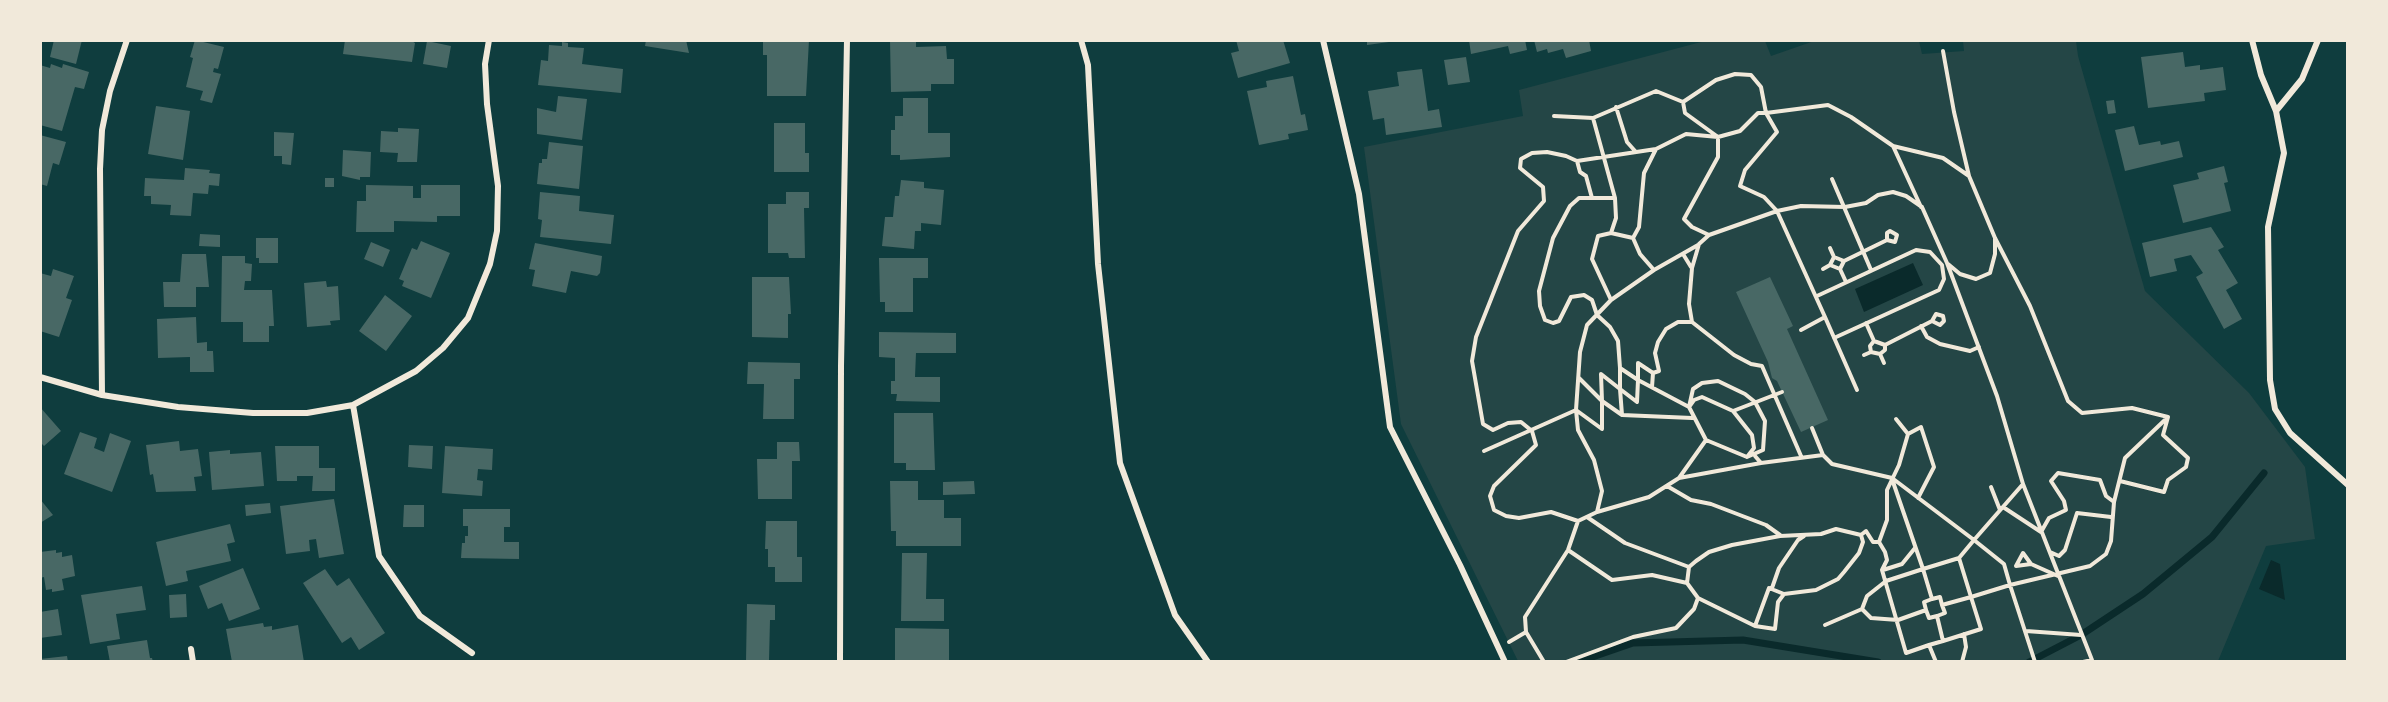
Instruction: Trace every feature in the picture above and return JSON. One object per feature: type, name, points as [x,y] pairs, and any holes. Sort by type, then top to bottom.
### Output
[{"type":"street","points":[[102,395],[100,169],[102,130],[110,91],[128,40]]},
{"type":"street","points":[[40,377],[102,395],[178,407],[307,413],[354,405],[416,371],[444,348],[468,318],[482,286],[497,231],[498,186],[485,64],[489,40]]},
{"type":"street","points":[[840,662],[841,366],[847,40]]},
{"type":"street","points":[[1081,40],[1088,65],[1098,264],[1120,463],[1175,615],[1208,662]]},
{"type":"street","points":[[1323,40],[1359,194],[1390,427],[1460,565],[1505,662]]},
{"type":"street","points":[[2252,40],[2261,75],[2276,111],[2284,153],[2268,227],[2270,380],[2275,409],[2290,433],[2348,485]]},
{"type":"street","points":[[2276,111],[2302,79],[2318,40]]},
{"type":"street","points":[[354,405],[379,556],[420,616],[472,653]]},
{"type":"street","points":[[191,649],[193,662]]},
{"type":"path","points":[[1943,51],[1953,112],[1969,176],[1995,238],[2030,306],[2068,401],[2082,413],[2132,408],[2168,417]]},
{"type":"path","points":[[1683,102],[1716,80],[1735,74],[1751,75],[1761,87],[1766,113],[1777,132],[1745,170],[1740,186],[1764,197],[1777,211],[1817,296],[1857,390]]},
{"type":"path","points":[[1554,116],[1593,118],[1656,91],[1683,102]]},
{"type":"path","points":[[1683,102],[1685,113],[1718,137]]},
{"type":"path","points":[[1578,521],[1551,512],[1519,518],[1506,516],[1494,510],[1490,496],[1494,486],[1532,452],[1536,445],[1532,432],[1521,422],[1508,423],[1493,430],[1484,424],[1472,361],[1476,338],[1518,231],[1544,201],[1544,188],[1520,168],[1521,159],[1532,153],[1547,152],[1577,161],[1656,149],[1686,134],[1718,137],[1740,131],[1758,113],[1827,105],[1851,117],[1893,146],[1943,158],[1969,176]]},
{"type":"path","points":[[1616,107],[1627,142],[1635,152]]},
{"type":"path","points":[[1593,118],[1615,198],[1616,225],[1611,233]]},
{"type":"path","points":[[1709,235],[1692,227],[1684,219],[1718,157],[1718,137]]},
{"type":"path","points":[[1893,146],[1947,263],[1997,396],[2023,484],[2092,660],[2083,662]]},
{"type":"path","points":[[1633,238],[1639,226],[1644,173],[1656,149]]},
{"type":"path","points":[[1577,161],[1580,172],[1586,176],[1592,198]]},
{"type":"path","points":[[1832,179],[1871,270]]},
{"type":"path","points":[[1597,512],[1602,491],[1594,460],[1578,430],[1576,410],[1578,377],[1580,352],[1587,325],[1611,300],[1654,270],[1699,244],[1709,235],[1777,211],[1800,206],[1845,207],[1866,203],[1878,195],[1893,192],[1906,196],[1922,207]]},
{"type":"path","points":[[1615,198],[1579,198],[1570,206],[1553,238],[1539,291],[1540,306],[1545,320],[1553,323],[1559,321],[1571,297],[1584,295],[1592,300],[1597,315],[1610,327],[1618,341],[1622,415]]},
{"type":"path","points":[[1611,300],[1592,259],[1598,236],[1611,233],[1633,238]]},
{"type":"path","points":[[1633,238],[1640,254],[1654,270]]},
{"type":"path","points":[[1947,263],[1960,274],[1976,279],[1990,273],[1995,254],[1995,238]]},
{"type":"path","points":[[1840,269],[1844,261],[1887,240]]},
{"type":"path","points":[[1692,322],[1689,304],[1692,268],[1699,244]]},
{"type":"path","points":[[1830,248],[1834,256],[1844,261]]},
{"type":"path","points":[[1817,296],[1916,250],[1925,250],[1942,265],[1944,279],[1939,290],[1834,338]]},
{"type":"path","points":[[1683,254],[1692,268]]},
{"type":"path","points":[[1823,268],[1830,265],[1834,256]]},
{"type":"path","points":[[1830,265],[1840,269],[1846,282]]},
{"type":"path","points":[[1801,330],[1825,317]]},
{"type":"path","points":[[1866,323],[1874,341],[1884,345],[1932,321]]},
{"type":"path","points":[[1653,373],[1659,371],[1655,353],[1666,329],[1678,322],[1692,322],[1734,355],[1751,364],[1762,366],[1801,456]]},
{"type":"path","points":[[1921,326],[1927,337],[1940,344],[1970,351],[1978,347]]},
{"type":"path","points":[[1871,352],[1870,346],[1874,341]]},
{"type":"path","points":[[1880,354],[1885,350],[1884,345]]},
{"type":"path","points":[[1864,355],[1871,352],[1880,354]]},
{"type":"path","points":[[1880,354],[1884,363]]},
{"type":"path","points":[[1576,410],[1602,429],[1601,374],[1637,402],[1638,363],[1653,373]]},
{"type":"path","points":[[1620,368],[1689,407]]},
{"type":"path","points":[[1652,387],[1653,373]]},
{"type":"path","points":[[1578,377],[1602,401],[1622,415],[1692,418]]},
{"type":"path","points":[[1710,382],[1730,384],[1755,402],[1766,430],[1763,450],[1747,458],[1706,440],[1692,418],[1689,407],[1693,389],[1710,382]]},
{"type":"path","points":[[1733,411],[1782,392]]},
{"type":"path","points":[[1689,407],[1694,400],[1702,397],[1733,411],[1752,435],[1754,448],[1747,458]]},
{"type":"path","points":[[1484,451],[1532,432],[1576,410]]},
{"type":"path","points":[[1942,605],[2010,585],[2059,576],[2090,566],[2106,554],[2111,541],[2111,517],[2125,458],[2168,417]]},
{"type":"path","points":[[2120,481],[2164,492],[2168,480],[2186,466],[2188,458],[2163,435],[2168,417]]},
{"type":"path","points":[[1896,419],[1908,434]]},
{"type":"path","points":[[1879,543],[1887,520],[1887,490],[1899,465],[1908,434],[1921,427],[1934,467],[1918,498]]},
{"type":"path","points":[[1812,428],[1823,455],[1832,464],[1892,478],[2004,564],[2035,662]]},
{"type":"path","points":[[1679,478],[1706,440]]},
{"type":"path","points":[[1544,662],[1526,632],[1525,617],[1568,550],[1578,521],[1597,512],[1648,497],[1679,478],[1801,456],[1823,455]]},
{"type":"path","points":[[1755,456],[1761,463]]},
{"type":"path","points":[[2041,532],[2049,518],[2066,510],[2064,501],[2051,481],[2058,473],[2100,480],[2106,496],[2114,502]]},
{"type":"path","points":[[1892,478],[1932,599]]},
{"type":"path","points":[[1825,626],[1862,609],[1867,596],[1886,581],[1959,558],[2023,484]]},
{"type":"path","points":[[1666,486],[1691,500],[1710,504],[1766,525],[1780,536]]},
{"type":"path","points":[[1991,487],[2002,509],[2041,532]]},
{"type":"path","points":[[2049,552],[2059,556],[2065,550],[2077,513],[2111,517]]},
{"type":"path","points":[[1586,516],[1625,543],[1689,567]]},
{"type":"path","points":[[1687,583],[1689,567],[1709,552],[1732,545],[1780,536],[1821,534],[1836,530],[1861,535],[1866,531],[1873,542],[1879,543],[1886,552],[1887,560],[1882,570],[1906,653],[1981,629],[1959,558]]},
{"type":"path","points":[[1755,626],[1767,590],[1772,588],[1779,568],[1798,540],[1806,535]]},
{"type":"path","points":[[1772,588],[1784,594],[1816,590],[1838,579],[1859,553],[1863,542],[1861,535]]},
{"type":"path","points":[[1882,570],[1902,564],[1915,547]]},
{"type":"path","points":[[1568,550],[1612,580],[1652,575],[1687,583],[1698,598],[1755,626],[1774,629],[1778,602],[1784,594]]},
{"type":"path","points":[[2031,564],[2059,576]]},
{"type":"path","points":[[1940,597],[1942,605],[1945,613],[1929,618],[1924,602],[1940,597]]},
{"type":"path","points":[[1566,662],[1633,637],[1676,628],[1694,609],[1698,598]]},
{"type":"path","points":[[1862,609],[1870,618],[1898,620],[1926,610]]},
{"type":"path","points":[[1937,616],[1943,640]]},
{"type":"path","points":[[2026,631],[2081,635]]},
{"type":"path","points":[[1962,662],[1966,647],[1964,634]]},
{"type":"path","points":[[1929,645],[1936,662]]},
{"type":"shaded area","points":[[1817,40],[1919,41],[1922,54],[1964,51],[1963,41],[2076,41],[2078,56],[2145,291],[2249,393],[2305,467],[2315,539],[2266,546],[2218,661],[1518,661],[1401,424],[1364,147],[1523,116],[1519,90],[1705,41],[1765,41],[1771,56]]},
{"type":"shaded area","points":[[1913,263],[1923,285],[1864,312],[1855,289]]},
{"type":"shaded area","points":[[2271,560],[2280,564],[2285,600],[2259,589]]},
{"type":"building","points":[[54,40],[82,40],[76,64],[50,57]]},
{"type":"building","points":[[195,40],[224,47],[218,69],[214,68],[213,72],[221,74],[212,103],[200,100],[203,91],[186,87]]},
{"type":"building","points":[[345,40],[410,40],[415,43],[412,62],[343,54]]},
{"type":"building","points":[[646,40],[686,40],[689,53],[645,46]]},
{"type":"building","points":[[763,40],[809,40],[806,96],[767,96],[767,55],[763,55]]},
{"type":"building","points":[[890,40],[916,40],[916,47],[946,46],[947,59],[954,59],[954,84],[931,84],[931,91],[891,92]]},
{"type":"building","points":[[1236,40],[1283,40],[1290,63],[1238,78],[1231,53],[1239,51]]},
{"type":"building","points":[[1367,40],[1389,40],[1389,42],[1367,45]]},
{"type":"building","points":[[1469,40],[1525,40],[1527,50],[1510,54],[1508,46],[1471,54]]},
{"type":"building","points":[[1534,40],[1589,40],[1591,51],[1566,58],[1563,49],[1548,53],[1547,49],[1537,52]]},
{"type":"building","points":[[427,41],[451,46],[447,68],[423,64]]},
{"type":"building","points":[[562,42],[568,43],[568,47],[584,48],[582,64],[623,69],[621,93],[538,85],[541,60],[548,61],[549,45],[562,46]]},
{"type":"building","points":[[2183,52],[2185,67],[2200,65],[2200,70],[2223,67],[2226,90],[2204,93],[2205,101],[2148,108],[2141,57]]},
{"type":"building","points":[[1466,57],[1470,82],[1448,85],[1444,60]]},
{"type":"building","points":[[51,64],[62,68],[63,64],[89,72],[84,89],[75,87],[62,131],[40,125],[40,65],[50,68]]},
{"type":"building","points":[[1422,69],[1428,111],[1439,109],[1442,127],[1386,135],[1384,118],[1373,120],[1368,91],[1399,86],[1397,72]]},
{"type":"building","points":[[1293,76],[1301,115],[1305,114],[1308,130],[1288,134],[1289,139],[1259,145],[1247,91],[1267,87],[1266,81]]},
{"type":"building","points":[[558,96],[587,99],[582,140],[537,134],[537,108],[556,112]]},
{"type":"building","points":[[903,98],[928,98],[928,133],[950,133],[950,157],[900,160],[900,155],[891,155],[891,130],[895,130],[895,116],[903,116]]},
{"type":"building","points":[[2114,100],[2116,113],[2108,114],[2106,101]]},
{"type":"building","points":[[156,106],[190,111],[183,160],[148,154]]},
{"type":"building","points":[[774,123],[805,123],[805,153],[809,153],[809,172],[774,172]]},
{"type":"building","points":[[2134,126],[2139,145],[2160,141],[2161,145],[2179,141],[2183,157],[2125,171],[2115,130]]},
{"type":"building","points":[[398,128],[419,129],[417,162],[397,162],[398,153],[380,152],[381,131],[398,132]]},
{"type":"building","points":[[274,132],[294,133],[291,165],[282,164],[282,156],[274,156]]},
{"type":"building","points":[[40,135],[66,142],[59,165],[53,163],[47,186],[40,184]]},
{"type":"building","points":[[549,142],[583,146],[579,189],[537,184],[539,163],[542,163],[542,159],[547,159]]},
{"type":"building","points":[[343,150],[371,152],[370,177],[360,177],[360,180],[342,176]]},
{"type":"building","points":[[2224,166],[2228,182],[2224,183],[2231,211],[2183,223],[2173,185],[2199,179],[2197,173]]},
{"type":"building","points":[[185,168],[210,170],[209,173],[220,174],[219,186],[209,185],[208,194],[193,193],[191,216],[170,215],[171,205],[151,204],[151,196],[144,196],[145,178],[184,180]]},
{"type":"building","points":[[325,178],[334,178],[334,187],[325,187]]},
{"type":"building","points":[[901,180],[924,182],[924,188],[944,190],[941,225],[921,223],[921,231],[915,231],[914,249],[882,246],[885,217],[893,217],[895,196],[899,196]]},
{"type":"building","points":[[366,185],[413,186],[413,198],[421,198],[421,185],[460,185],[460,216],[437,216],[437,222],[394,221],[394,232],[356,232],[357,201],[366,201]]},
{"type":"building","points":[[540,192],[580,196],[579,211],[614,215],[611,244],[540,237],[542,220],[538,219]]},
{"type":"building","points":[[786,192],[809,192],[809,208],[804,208],[805,258],[789,258],[788,253],[768,253],[768,204],[786,204]]},
{"type":"building","points":[[2211,227],[2224,247],[2218,250],[2238,283],[2226,290],[2242,319],[2224,329],[2196,277],[2203,273],[2191,255],[2174,259],[2177,271],[2150,277],[2142,243]]},
{"type":"building","points":[[200,234],[220,235],[220,247],[199,246]]},
{"type":"building","points":[[256,238],[278,238],[278,263],[259,263],[259,258],[256,258]]},
{"type":"building","points":[[421,241],[450,253],[431,298],[402,286],[404,281],[399,279],[412,248],[417,250]]},
{"type":"building","points":[[371,242],[390,250],[383,267],[364,259]]},
{"type":"building","points":[[535,243],[602,256],[600,273],[597,276],[571,271],[566,293],[532,286],[535,270],[529,269]]},
{"type":"building","points":[[182,254],[206,254],[209,287],[196,287],[196,307],[164,307],[163,282],[180,282]]},
{"type":"building","points":[[222,256],[245,256],[245,263],[252,264],[251,281],[245,281],[244,290],[272,290],[274,326],[269,326],[269,342],[243,342],[243,322],[221,322]]},
{"type":"building","points":[[879,258],[928,258],[928,278],[913,278],[913,312],[885,312],[885,302],[880,302]]},
{"type":"building","points":[[53,269],[74,276],[66,298],[72,300],[59,337],[40,331],[40,273],[51,276]]},
{"type":"building","points":[[752,277],[789,277],[791,314],[788,314],[788,338],[752,337]]},
{"type":"building","points":[[1770,277],[1793,326],[1787,329],[1828,420],[1801,432],[1777,381],[1772,378],[1768,362],[1736,292]]},
{"type":"building","points":[[326,281],[327,287],[338,286],[340,320],[330,321],[331,325],[307,327],[304,283]]},
{"type":"building","points":[[385,295],[412,316],[386,351],[359,331]]},
{"type":"building","points":[[196,317],[197,343],[207,342],[207,351],[213,351],[214,372],[190,372],[190,357],[158,358],[157,319]]},
{"type":"building","points":[[879,332],[956,333],[956,353],[916,353],[915,377],[940,377],[940,402],[896,401],[897,394],[891,394],[891,381],[895,381],[895,358],[879,357]]},
{"type":"building","points":[[748,362],[800,363],[800,379],[794,379],[794,419],[763,419],[764,384],[747,384]]},
{"type":"building","points":[[40,407],[61,431],[44,446],[40,442]]},
{"type":"building","points":[[894,413],[933,413],[935,470],[906,470],[906,463],[894,463]]},
{"type":"building","points":[[80,432],[97,438],[94,448],[104,452],[110,433],[131,441],[112,492],[64,474]]},
{"type":"building","points":[[179,441],[180,451],[198,449],[202,476],[194,477],[196,491],[156,492],[153,474],[150,475],[146,445]]},
{"type":"building","points":[[777,442],[799,442],[800,461],[792,461],[792,499],[758,499],[757,459],[777,459]]},
{"type":"building","points":[[409,445],[433,446],[432,469],[408,467]]},
{"type":"building","points":[[275,446],[319,446],[319,468],[335,468],[335,491],[312,491],[313,476],[297,476],[297,481],[277,481]]},
{"type":"building","points":[[445,446],[493,449],[492,470],[478,469],[477,480],[483,481],[482,496],[442,493]]},
{"type":"building","points":[[230,450],[230,454],[261,452],[264,486],[212,490],[209,452]]},
{"type":"building","points":[[890,481],[918,481],[918,500],[944,500],[944,518],[961,518],[961,546],[896,546],[896,531],[891,531]]},
{"type":"building","points":[[974,481],[975,494],[943,495],[943,482]]},
{"type":"building","points":[[40,499],[53,515],[40,523]]},
{"type":"building","points":[[334,499],[344,554],[319,558],[316,539],[309,540],[310,551],[286,554],[280,506]]},
{"type":"building","points":[[270,503],[271,513],[246,516],[245,505]]},
{"type":"building","points":[[404,505],[424,505],[424,527],[403,527]]},
{"type":"building","points":[[463,509],[510,509],[510,527],[504,527],[504,542],[519,542],[519,559],[461,558],[462,543],[465,543],[465,536],[468,536],[468,526],[463,526]]},
{"type":"building","points":[[766,521],[797,521],[797,557],[802,557],[802,582],[775,582],[775,567],[768,567],[768,549],[765,549]]},
{"type":"building","points":[[230,524],[235,542],[227,544],[231,561],[186,571],[188,581],[166,586],[156,542]]},
{"type":"building","points":[[56,550],[56,553],[62,552],[62,557],[72,555],[75,576],[62,579],[64,590],[52,592],[52,589],[46,590],[44,577],[40,578],[40,552]]},
{"type":"building","points":[[902,553],[927,553],[926,599],[944,599],[944,621],[901,621]]},
{"type":"building","points":[[243,568],[260,609],[229,621],[222,603],[208,609],[199,586]]},
{"type":"building","points":[[325,569],[337,586],[349,578],[385,633],[359,650],[351,637],[342,643],[303,583]]},
{"type":"building","points":[[142,586],[146,610],[116,614],[120,639],[90,644],[81,595]]},
{"type":"building","points":[[186,594],[187,617],[170,618],[169,595]]},
{"type":"building","points":[[747,604],[775,605],[775,620],[770,620],[769,661],[746,661]]},
{"type":"building","points":[[58,609],[62,635],[40,638],[40,612]]},
{"type":"building","points":[[263,623],[264,627],[272,626],[272,630],[298,625],[304,662],[232,662],[226,629]]},
{"type":"building","points":[[895,628],[949,629],[949,662],[895,662]]},
{"type":"building","points":[[147,640],[150,658],[153,662],[110,662],[107,646]]},
{"type":"building","points":[[67,656],[68,662],[40,662],[40,659]]},
{"type":"waterway","points":[[2029,662],[2081,635],[2143,594],[2212,537],[2264,473]]},
{"type":"waterway","points":[[1578,662],[1633,643],[1743,640],[1878,662]]}]
